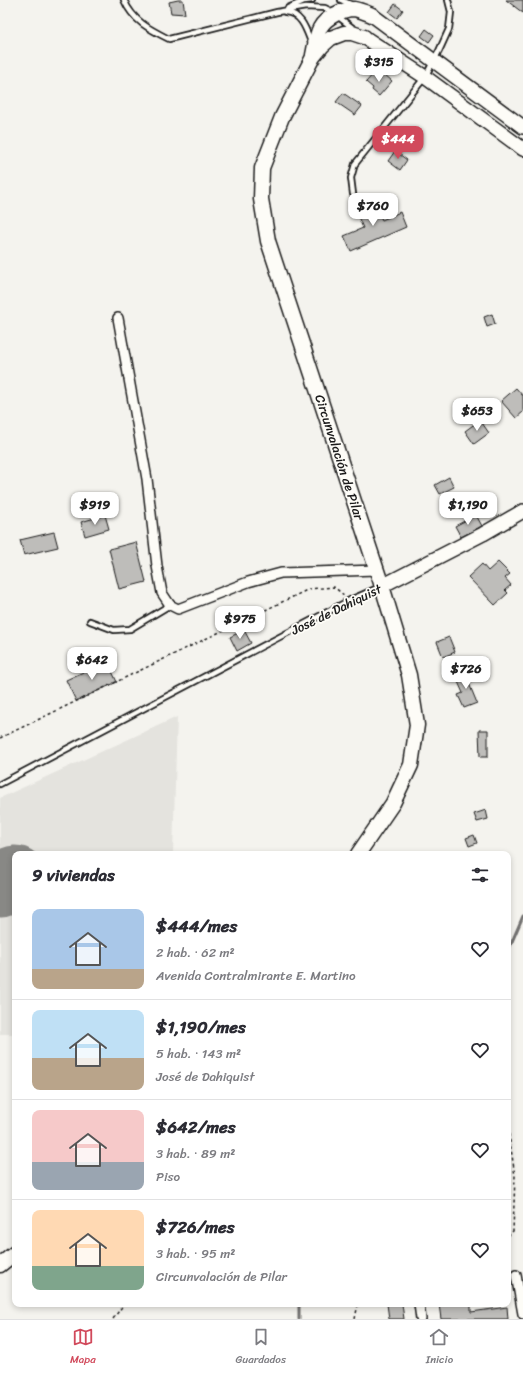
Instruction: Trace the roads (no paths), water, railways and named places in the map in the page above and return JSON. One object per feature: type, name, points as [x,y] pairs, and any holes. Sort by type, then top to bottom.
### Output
[{"type":"main road","name":"Circunvalación de Pilar","points":[[360,851],[394,803],[411,766],[417,725],[409,675],[377,570],[268,241],[261,199],[262,168],[282,117],[313,54],[321,26],[325,21],[346,10],[356,9],[372,15]]},
{"type":"main road","points":[[372,15],[523,127]]},
{"type":"main road","name":"Circunvalación de Pilar","points":[[313,54],[331,38],[352,33],[364,37]]},
{"type":"main road","points":[[364,37],[425,77],[523,149]]},
{"type":"main road","name":"José de Dahiquist","points":[[382,586],[483,534],[523,511]]},
{"type":"main road","points":[[0,1265],[12,1255]]},
{"type":"street","points":[[118,318],[147,479],[162,593],[170,605],[178,609],[248,582],[281,573],[377,570]]},
{"type":"street","points":[[516,1275],[523,1314]]},
{"type":"street","points":[[419,1307],[421,1319]]},
{"type":"lane","points":[[124,0],[136,19],[169,39],[277,12],[306,7],[326,8],[336,14],[364,37]]},
{"type":"lane","points":[[277,12],[304,1],[312,0]]},
{"type":"lane","points":[[341,0],[372,15]]},
{"type":"lane","points":[[353,194],[351,178],[355,164],[425,77],[439,51],[449,29],[451,12],[448,0]]},
{"type":"lane","points":[[277,12],[290,12],[303,22],[313,54]]},
{"type":"lane","name":"José de Dahiquist","points":[[0,784],[350,600],[382,586]]},
{"type":"lane","points":[[90,622],[114,630],[130,629],[170,605]]},
{"type":"waterway","points":[[511,944],[523,916]]},
{"type":"waterway","points":[[299,1307],[299,1319]]}]
